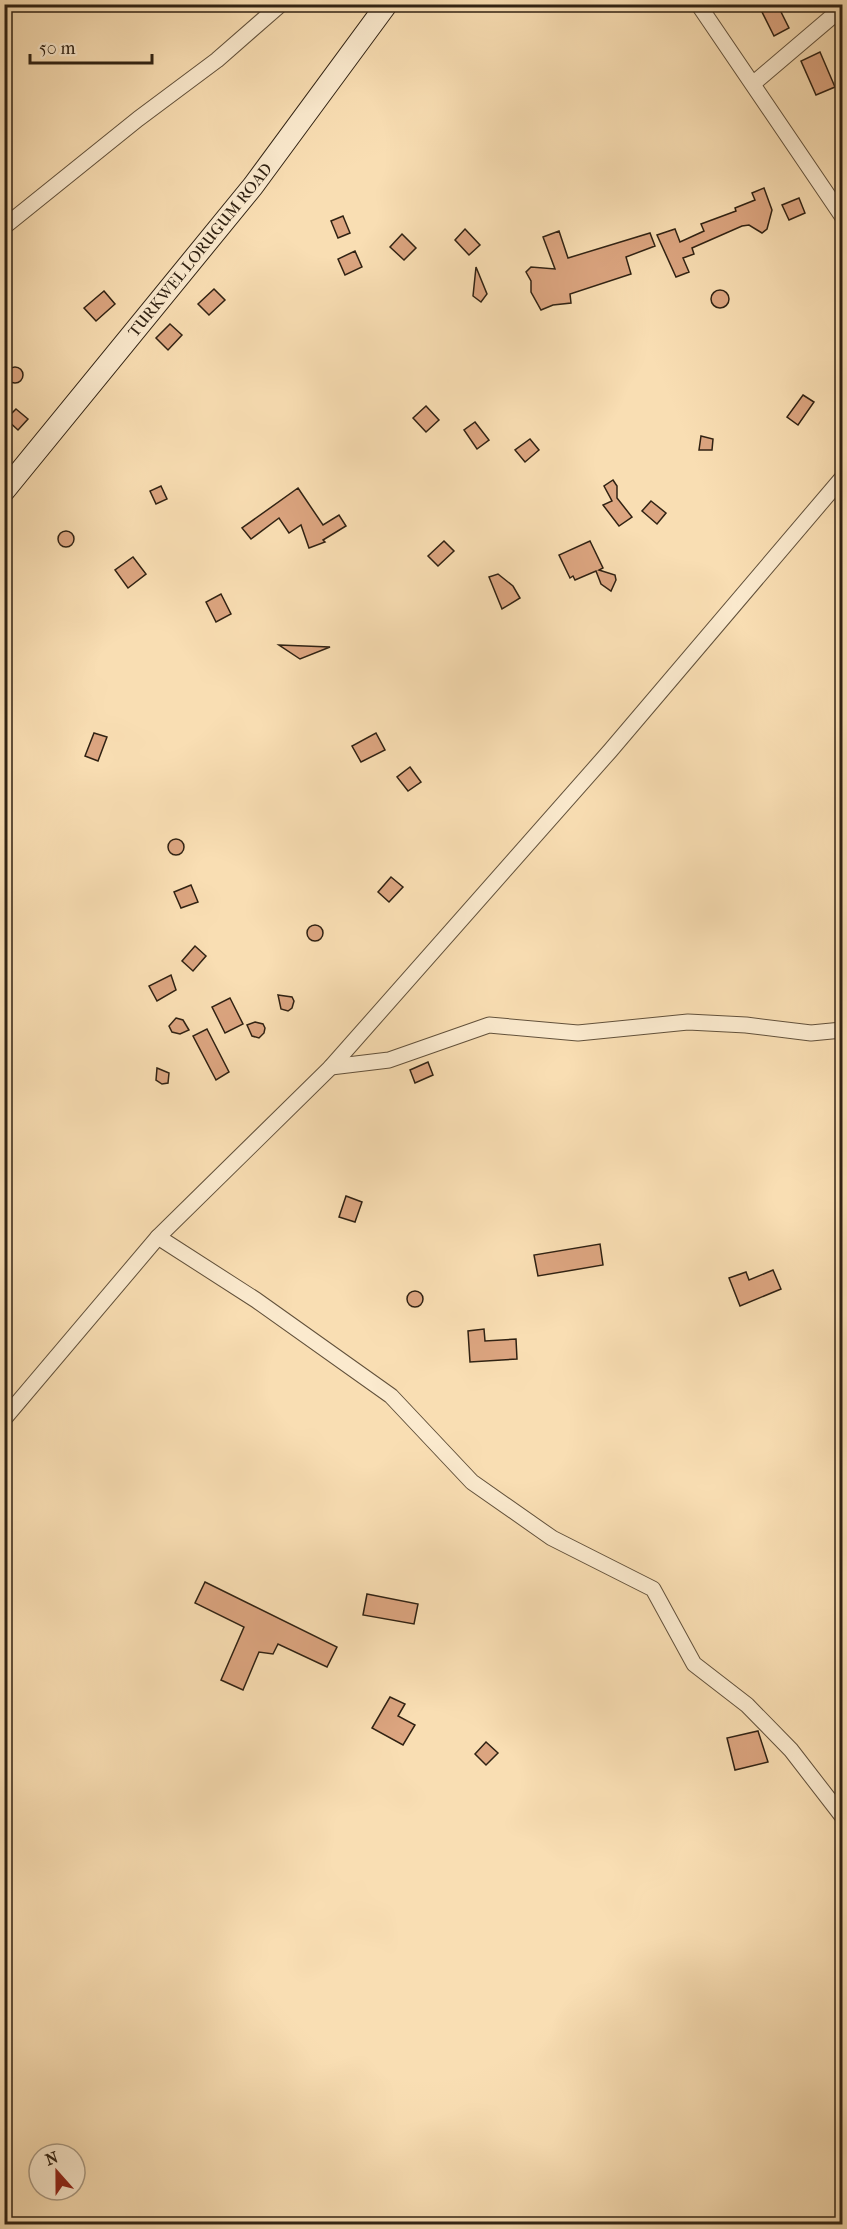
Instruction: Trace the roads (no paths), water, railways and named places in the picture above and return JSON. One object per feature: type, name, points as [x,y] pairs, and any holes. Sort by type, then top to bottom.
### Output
[{"type":"main road","name":"TURKWEL LORUGUM ROAD","points":[[4,491],[253,186],[387,4]]},
{"type":"street","points":[[4,227],[217,60],[281,4]]},
{"type":"street","points":[[698,4],[843,216]]},
{"type":"street","points":[[754,83],[843,8]]},
{"type":"street","points":[[4,1419],[158,1237],[331,1067],[610,751],[843,478]]},
{"type":"street","points":[[331,1067],[389,1060],[489,1025],[578,1033],[688,1022],[746,1024],[811,1034],[843,1030]]},
{"type":"street","points":[[158,1237],[256,1300],[392,1396],[472,1482],[552,1538],[653,1589],[694,1664],[747,1705],[783,1742],[843,1816]]}]
